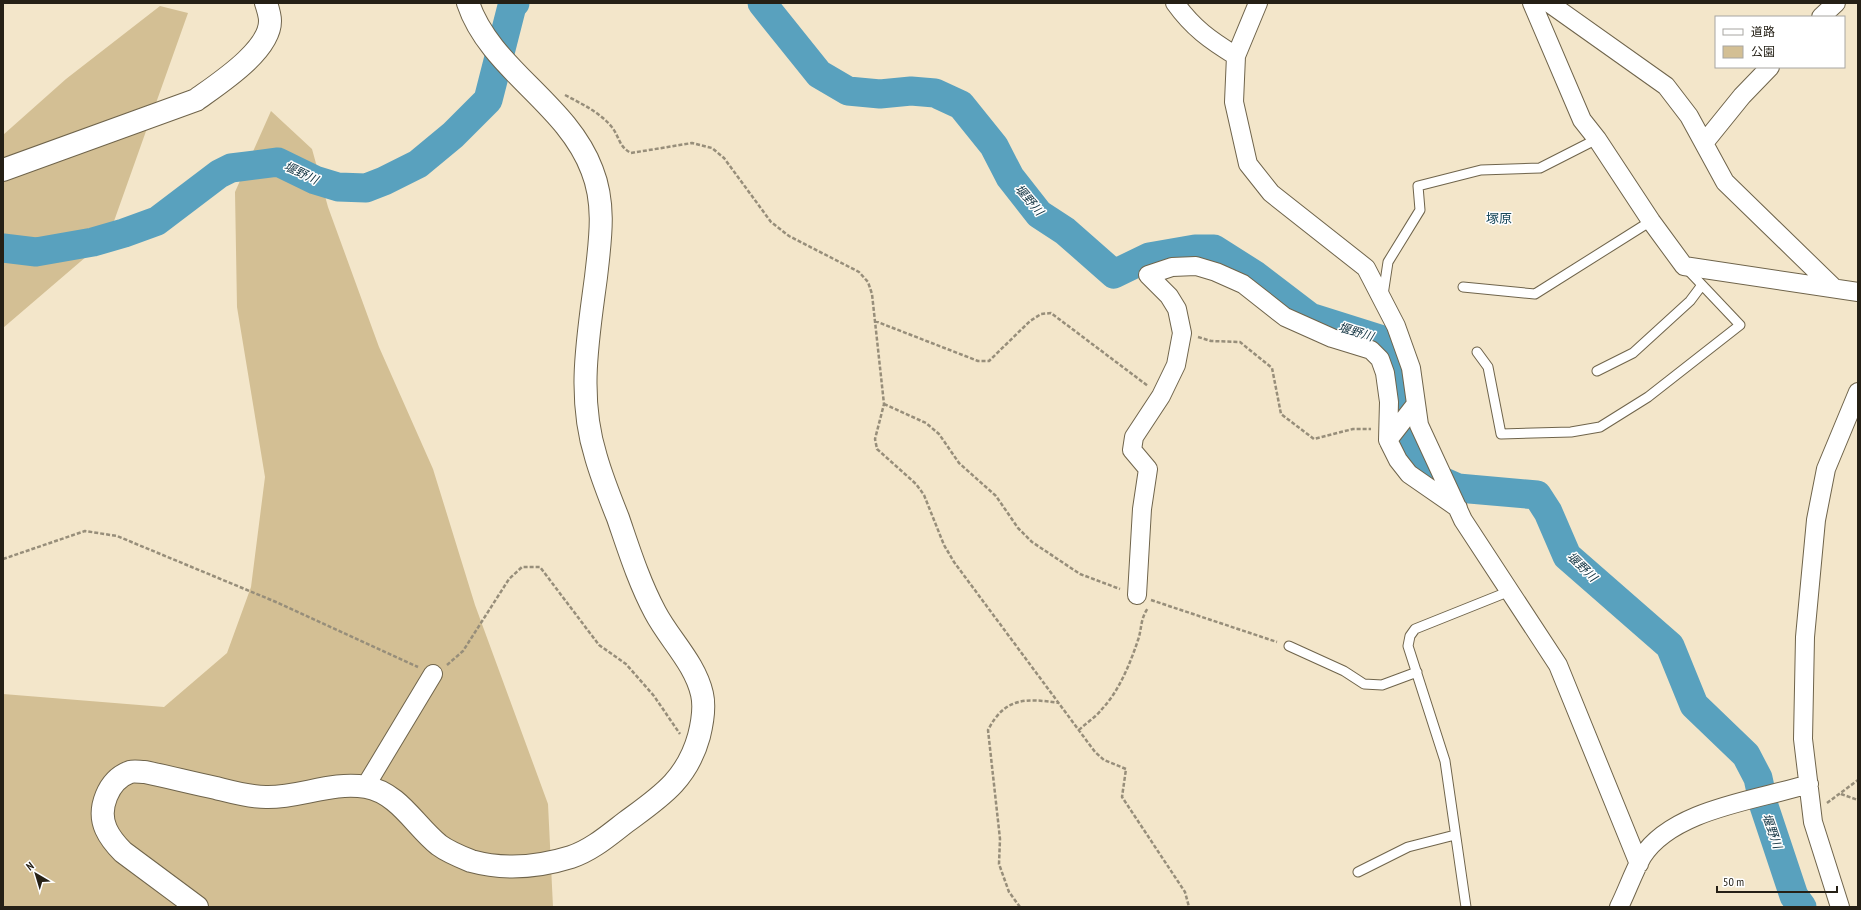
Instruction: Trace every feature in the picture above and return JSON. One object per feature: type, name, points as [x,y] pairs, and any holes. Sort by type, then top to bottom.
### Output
[{"type":"street","points":[[3,170],[196,100],[223,81],[247,60],[264,41],[270,22],[266,3]]},
{"type":"street","points":[[197,907],[123,852],[113,841],[105,828],[102,816],[104,803],[109,791],[118,780],[130,772],[145,772],[246,795],[268,797],[343,786],[365,787],[380,791],[401,806],[441,847],[471,860],[502,866],[526,867],[554,862],[576,855],[600,842],[665,793],[684,773],[695,750],[702,723],[703,695],[691,667],[658,618],[642,586],[595,455],[586,414],[585,367],[602,224],[599,197],[592,170],[577,142],[556,113],[508,64],[485,37],[472,16],[468,3]]},
{"type":"street","points":[[1175,3],[1188,20],[1209,40],[1236,56]]},
{"type":"street","points":[[1258,3],[1236,56],[1234,102],[1248,164],[1271,193],[1366,268],[1396,326],[1411,368],[1414,407],[1419,425],[1463,520],[1558,666],[1639,864]]},
{"type":"street","points":[[1532,3],[1582,120],[1597,139],[1651,221],[1684,266],[1858,292]]},
{"type":"street","points":[[1549,3],[1666,86],[1689,116],[1726,182],[1834,288]]},
{"type":"street","points":[[1822,16],[1836,3]]},
{"type":"street","points":[[1704,143],[1742,96],[1769,68]]},
{"type":"street","points":[[1137,595],[1142,509],[1148,469],[1132,450],[1134,437],[1161,396],[1176,365],[1182,333],[1177,309],[1169,296],[1148,275],[1172,267],[1196,266],[1216,272],[1243,284],[1286,317],[1332,338],[1371,350],[1380,359],[1385,373],[1389,402],[1390,434],[1398,460],[1409,474],[1456,505]]},
{"type":"street","points":[[1840,907],[1831,884],[1813,815],[1803,740],[1805,637],[1816,520],[1826,469],[1858,392]]},
{"type":"street","points":[[1390,434],[1414,407]]},
{"type":"street","points":[[365,787],[433,674]]},
{"type":"street","points":[[1622,905],[1643,856],[1665,833],[1699,814],[1777,794],[1809,784]]},
{"type":"lane","points":[[1382,299],[1388,262],[1420,210],[1418,186],[1480,170],[1540,168],[1597,139]]},
{"type":"lane","points":[[1463,287],[1535,294],[1651,221]]},
{"type":"lane","points":[[1477,352],[1488,367],[1501,434],[1571,432],[1600,427],[1648,397],[1740,325],[1684,266]]},
{"type":"lane","points":[[1597,371],[1633,353],[1690,302],[1702,285]]},
{"type":"lane","points":[[1466,907],[1445,760],[1408,646],[1410,636],[1415,629],[1510,591]]},
{"type":"lane","points":[[1289,646],[1344,671],[1364,684],[1382,685],[1417,672]]},
{"type":"lane","points":[[1358,872],[1408,847],[1455,835]]},
{"type":"path","points":[[561,93],[595,111],[612,127],[623,148],[631,153],[692,143],[712,148],[724,158],[771,222],[789,236],[859,272],[868,282],[872,294],[884,404],[875,438],[877,449],[916,484],[924,495],[944,545],[954,562],[1095,752],[1104,760],[1126,769],[1122,797],[1185,892],[1189,907]]},
{"type":"path","points":[[875,321],[978,361],[990,361],[1030,321],[1041,314],[1051,313],[1161,396]]},
{"type":"path","points":[[1182,333],[1211,341],[1240,342],[1272,368],[1281,414],[1314,439],[1353,430],[1390,434]]},
{"type":"path","points":[[884,404],[926,423],[939,434],[959,463],[996,496],[1018,528],[1032,542],[1080,574],[1137,595],[1289,646]]},
{"type":"path","points":[[3,559],[85,531],[117,536],[276,602],[433,674],[445,667],[463,651],[509,579],[522,567],[540,566],[599,645],[626,664],[654,696],[681,736],[695,750]]},
{"type":"path","points":[[1079,730],[1102,709],[1118,686],[1139,638],[1141,620],[1155,601]]},
{"type":"path","points":[[1020,907],[1009,892],[999,864],[1000,839],[988,730],[996,714],[1012,704],[1033,699],[1059,703]]},
{"type":"path","points":[[1813,815],[1858,780]]},
{"type":"path","points":[[1840,793],[1858,800]]},
{"type":"green space","points":[[160,6],[188,13],[108,238],[3,328],[3,135],[66,79]]},
{"type":"green space","points":[[271,111],[312,149],[328,207],[379,347],[433,469],[475,605],[548,804],[553,907],[3,907],[3,694],[164,707],[227,653],[251,587],[265,477],[237,307],[235,192]]},
{"type":"waterway","name":"堰野川","points":[[3,248],[36,252],[93,242],[124,233],[157,221],[219,174],[231,168],[278,162],[315,180],[338,187],[366,188],[384,181],[418,164],[453,135],[488,100],[512,6],[515,3]]},
{"type":"waterway","name":"堰野川","points":[[762,3],[819,74],[848,91],[880,94],[911,91],[935,93],[961,105],[994,146],[1010,177],[1039,214],[1065,231],[1114,274],[1149,257],[1195,249],[1214,249],[1255,275],[1310,317],[1383,340],[1395,362],[1405,444],[1426,474],[1458,488],[1537,495],[1548,512],[1567,556],[1670,646],[1694,705],[1746,755],[1758,778],[1764,806],[1794,896],[1802,907]]},
{"type":"district","name":"塚原","points":[[1499,218]]}]
